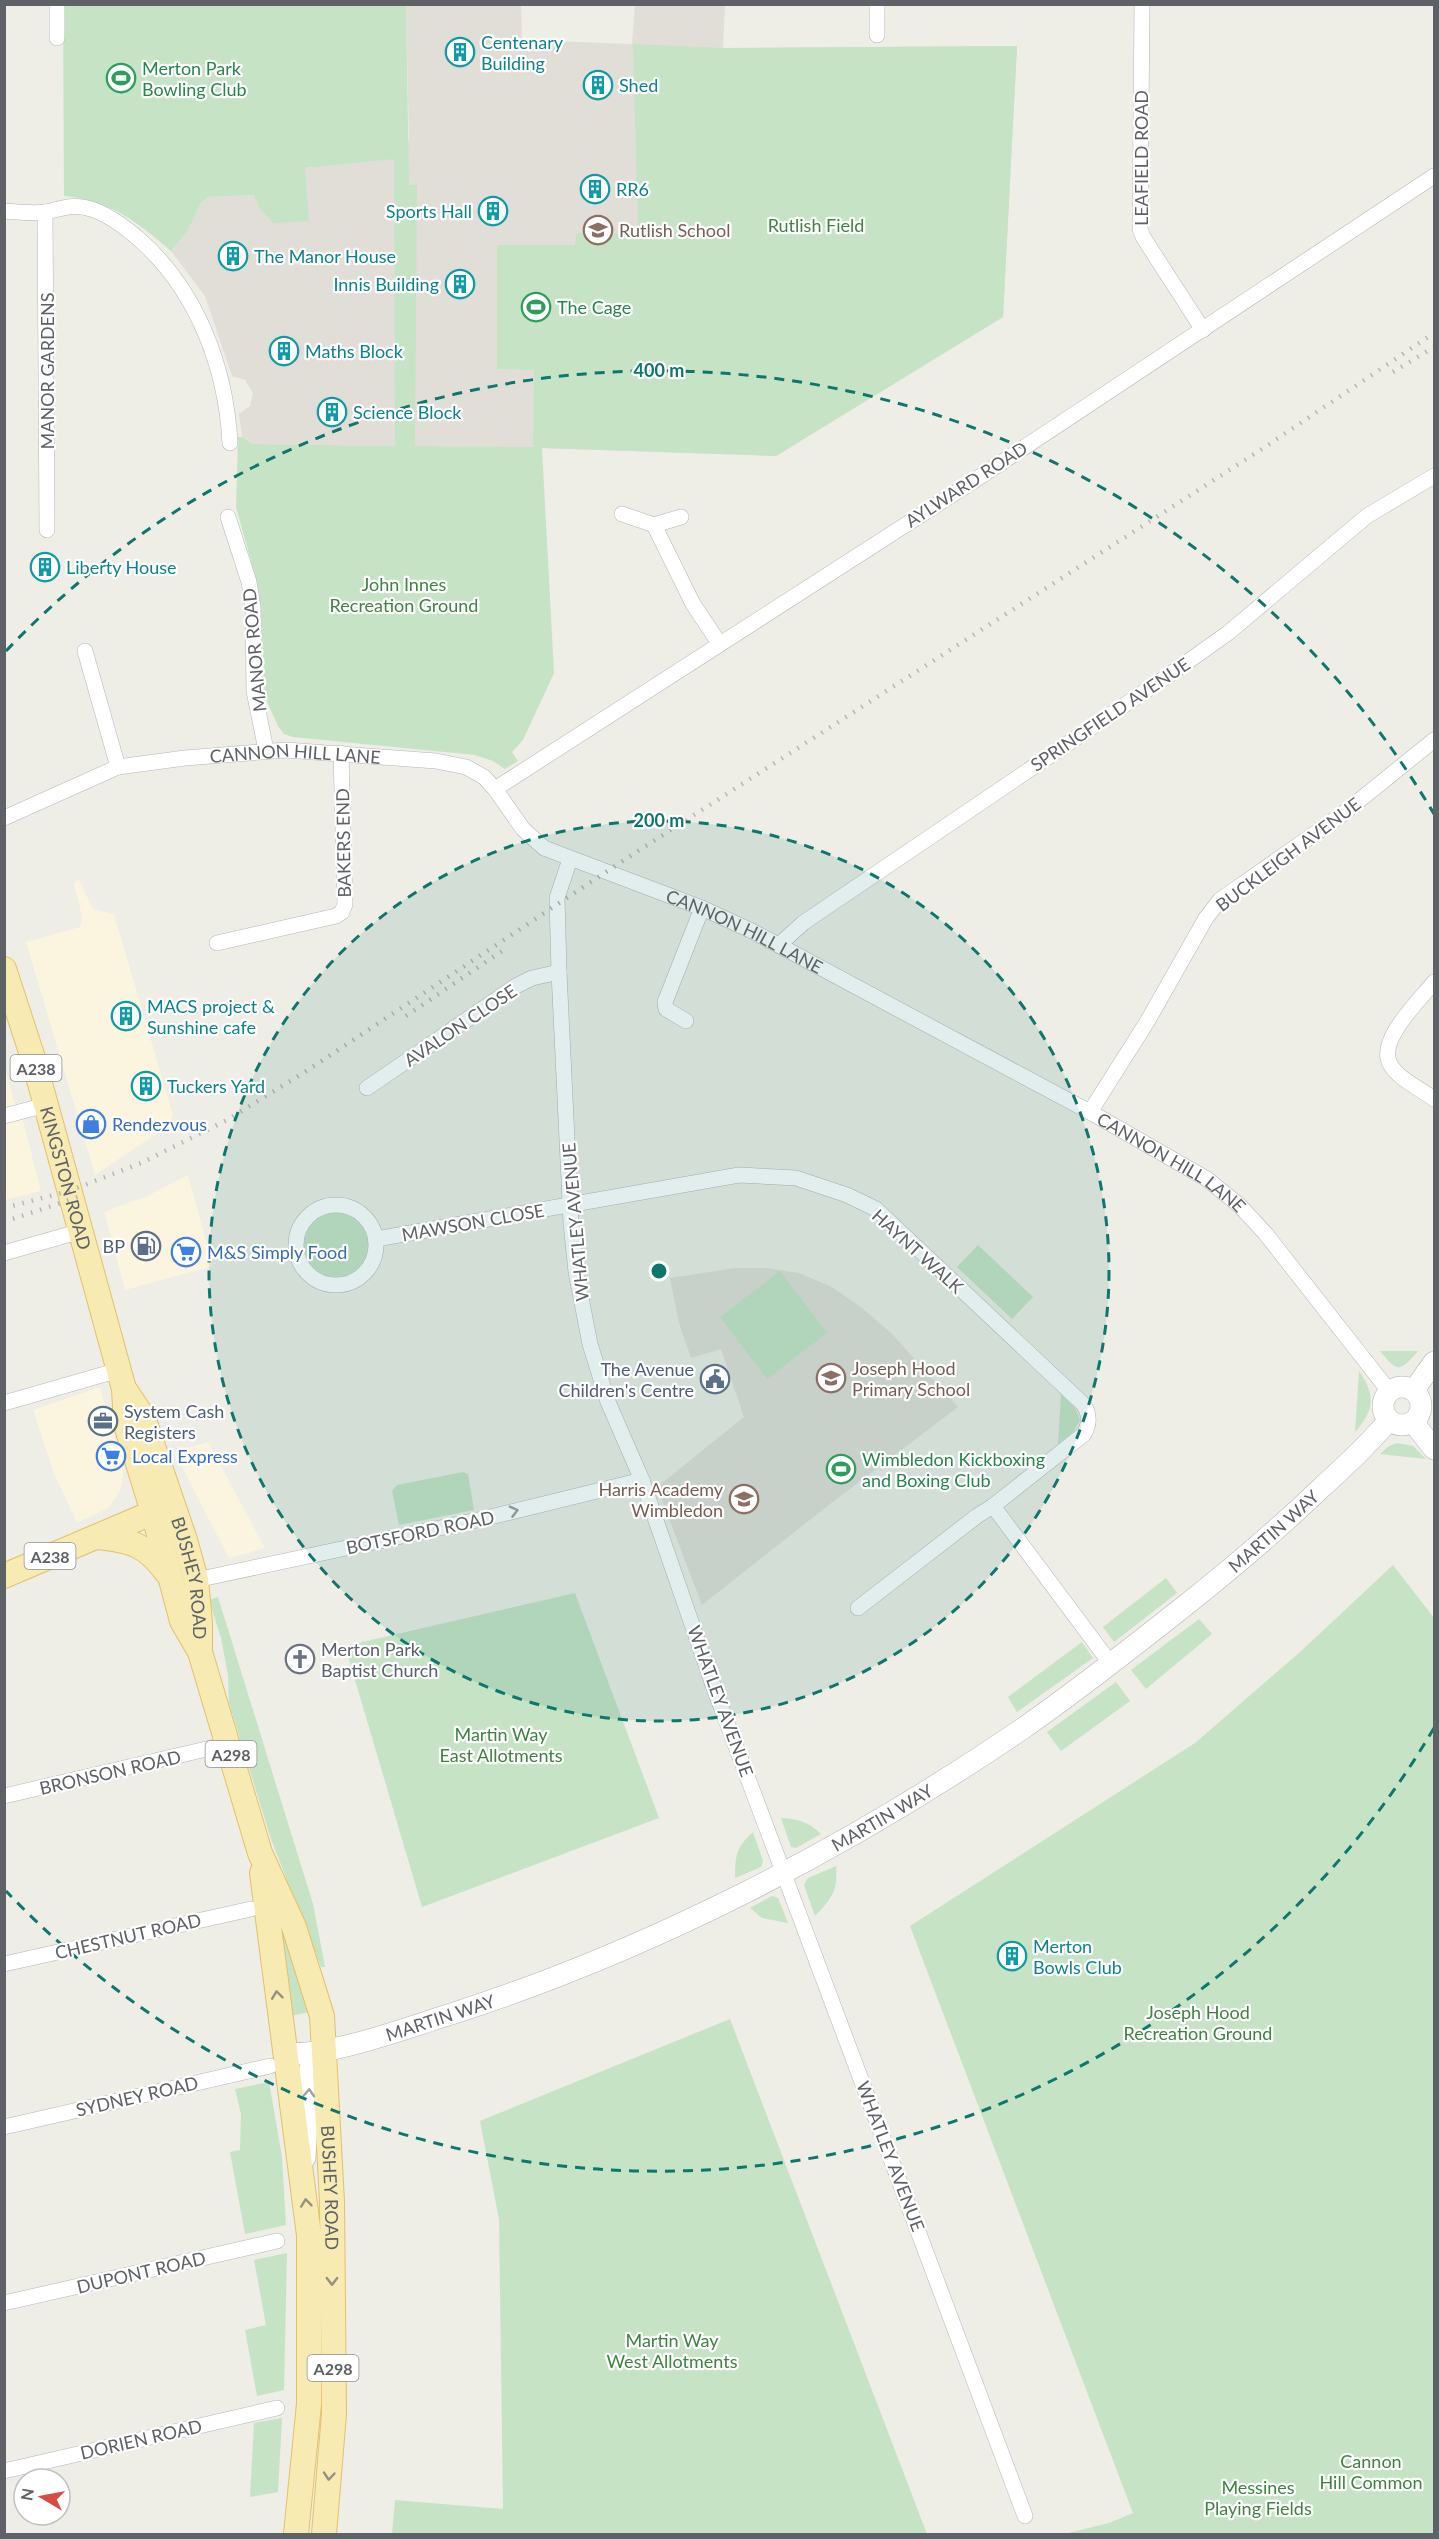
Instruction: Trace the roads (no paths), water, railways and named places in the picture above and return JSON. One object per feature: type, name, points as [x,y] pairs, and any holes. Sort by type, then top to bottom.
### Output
[{"type":"main road","name":"KINGSTON ROAD","points":[[4,969],[46,1105],[122,1379],[143,1417],[164,1508]]},
{"type":"main road","points":[[1414,1390],[1434,1362]]},
{"type":"main road","points":[[1401,1386],[1414,1390],[1422,1404],[1420,1414],[1413,1422],[1400,1425],[1389,1420],[1383,1409],[1385,1396],[1389,1391],[1401,1386]]},
{"type":"main road","name":"MARTIN WAY","points":[[278,2060],[321,2051],[434,2020],[533,1985],[620,1950],[784,1872],[863,1829],[1021,1730],[1111,1664],[1274,1532],[1346,1465],[1389,1420]]},
{"type":"main road","points":[[1413,1422],[1434,1449]]},
{"type":"main road","name":"A238","points":[[4,1576],[164,1508]]},
{"type":"main road","name":"BUSHEY ROAD","points":[[164,1508],[169,1575],[182,1621],[200,1652],[260,1853],[290,1918],[322,2016],[321,2051],[332,2202],[334,2414],[324,2535]]},
{"type":"main road","name":"BUSHEY ROAD","points":[[164,1508],[196,1580],[200,1652]]},
{"type":"main road","name":"A238","points":[[96,1537],[120,1539],[141,1546],[158,1561],[169,1575]]},
{"type":"main road","name":"BUSHEY ROAD","points":[[260,1853],[278,2060],[302,2172],[309,2235],[309,2404],[296,2535]]},
{"type":"main road","name":"BUSHEY ROAD","points":[[302,2172],[306,2150],[310,2067],[321,2051]]},
{"type":"street","points":[[57,4],[57,38]]},
{"type":"street","points":[[877,4],[877,35]]},
{"type":"street","name":"LEAFIELD ROAD","points":[[1142,4],[1140,229],[1203,330]]},
{"type":"street","name":"AYLWARD ROAD","points":[[495,789],[969,484],[1434,176]]},
{"type":"street","points":[[4,212],[45,212],[59,207],[80,207],[94,210],[130,232],[170,273],[190,302],[217,363],[227,406],[230,443]]},
{"type":"street","name":"MANOR GARDENS","points":[[45,212],[47,530]]},
{"type":"street","name":"SPRINGFIELD AVENUE","points":[[779,945],[803,923],[1218,640],[1367,516],[1434,476]]},
{"type":"street","points":[[622,514],[654,525],[681,517]]},
{"type":"street","name":"MANOR ROAD","points":[[228,517],[249,582],[253,607],[254,691],[266,750]]},
{"type":"street","points":[[654,525],[693,604],[719,643]]},
{"type":"street","points":[[85,651],[118,767]]},
{"type":"street","name":"BUCKLEIGH AVENUE","points":[[1090,1112],[1099,1094],[1147,1022],[1206,918],[1220,900],[1340,816],[1434,740]]},
{"type":"street","name":"CANNON HILL LANE","points":[[4,818],[118,767],[185,758],[266,750],[341,753],[435,761],[466,767],[484,777],[533,840],[544,848],[702,908],[779,945],[1189,1167],[1223,1192],[1251,1217],[1298,1273],[1389,1391]]},
{"type":"street","name":"BAKERS END","points":[[217,943],[336,916],[342,912],[345,904],[341,753]]},
{"type":"street","name":"WHATLEY AVENUE","points":[[570,859],[557,898],[559,972],[570,1204],[576,1272],[590,1344],[608,1402],[642,1480],[714,1688],[1025,2516]]},
{"type":"street","points":[[686,1021],[666,1009],[664,1002],[702,908]]},
{"type":"street","name":"AVALON CLOSE","points":[[367,1088],[516,986],[532,978],[559,972]]},
{"type":"street","points":[[1434,982],[1395,1030],[1389,1044],[1388,1056],[1396,1072],[1434,1098]]},
{"type":"street","points":[[4,1116],[46,1105]]},
{"type":"street","name":"HAYNT WALK","points":[[570,1204],[739,1175],[796,1178],[847,1195],[876,1209],[1088,1411],[1088,1427],[1083,1434],[993,1506],[858,1608]]},
{"type":"street","name":"MAWSON CLOSE","points":[[376,1239],[570,1204]]},
{"type":"street","name":"MAWSON CLOSE","points":[[329,1205],[342,1205],[359,1213],[372,1227],[376,1239],[376,1253],[371,1266],[356,1280],[336,1286],[322,1283],[310,1276],[301,1266],[296,1253],[296,1240],[307,1217],[317,1209],[329,1205]]},
{"type":"street","points":[[4,1253],[81,1231]]},
{"type":"street","points":[[4,1403],[122,1379]]},
{"type":"street","name":"BOTSFORD ROAD","points":[[196,1580],[482,1519],[642,1480]]},
{"type":"street","points":[[993,1506],[1111,1664]]},
{"type":"street","name":"BRONSON ROAD","points":[[4,1796],[215,1747]]},
{"type":"street","name":"CHESTNUT ROAD","points":[[4,1964],[251,1909]]},
{"type":"street","name":"SYDNEY ROAD","points":[[4,2127],[278,2060]]},
{"type":"street","name":"DUPONT ROAD","points":[[4,2303],[277,2241]]},
{"type":"street","name":"DORIEN ROAD","points":[[4,2471],[278,2408]]},
{"type":"railway","points":[[4,1208],[69,1191],[141,1163],[227,1120],[305,1072],[621,862],[1262,449],[1434,333]]},
{"type":"railway","points":[[1393,372],[1434,347]]},
{"type":"railway","points":[[406,1016],[505,949]]},
{"type":"railway","points":[[4,1222],[81,1196]]},
{"type":"place","name":"Centenary Building","points":[[460,52]]},
{"type":"place","name":"Merton Park Bowling Club","points":[[121,78]]},
{"type":"place","name":"Shed","points":[[598,85]]},
{"type":"place","name":"RR6","points":[[595,189]]},
{"type":"place","name":"Sports Hall","points":[[493,211]]},
{"type":"place","name":"Rutlish School","points":[[598,230]]},
{"type":"place","name":"The Manor House","points":[[233,256]]},
{"type":"place","name":"Innis Building","points":[[460,284]]},
{"type":"place","name":"The Cage","points":[[536,307]]},
{"type":"place","name":"Maths Block","points":[[284,351]]},
{"type":"place","name":"Science Block","points":[[332,412]]},
{"type":"place","name":"Liberty House","points":[[45,567]]},
{"type":"place","name":"MACS project & Sunshine cafe","points":[[126,1016]]},
{"type":"place","name":"Tuckers Yard","points":[[146,1086]]},
{"type":"place","name":"Rendezvous","points":[[91,1124]]},
{"type":"place","name":"BP","points":[[146,1246]]},
{"type":"place","name":"M&S Simply Food","points":[[186,1252]]},
{"type":"place","name":"Joseph Hood Primary School","points":[[831,1378]]},
{"type":"place","name":"The Avenue Children's Centre","points":[[715,1379]]},
{"type":"place","name":"System Cash Registers","points":[[103,1421]]},
{"type":"place","name":"Local Express","points":[[111,1456]]},
{"type":"place","name":"Wimbledon Kickboxing and Boxing Club","points":[[841,1469]]},
{"type":"place","name":"Harris Academy Wimbledon","points":[[744,1499]]},
{"type":"place","name":"Merton Park Baptist Church","points":[[300,1659]]},
{"type":"place","name":"Merton Bowls Club","points":[[1012,1956]]},
{"type":"park label","name":"Rutlish Field","points":[[816,225]]},
{"type":"park label","name":"John Innes Recreation Ground","points":[[404,594]]},
{"type":"park label","name":"Martin Way East Allotments","points":[[501,1744]]},
{"type":"park label","name":"Joseph Hood Recreation Ground","points":[[1198,2022]]},
{"type":"park label","name":"Martin Way West Allotments","points":[[672,2350]]},
{"type":"park label","name":"Cannon Hill Common","points":[[1371,2471]]},
{"type":"park label","name":"Messines Playing Fields","points":[[1258,2497]]}]
